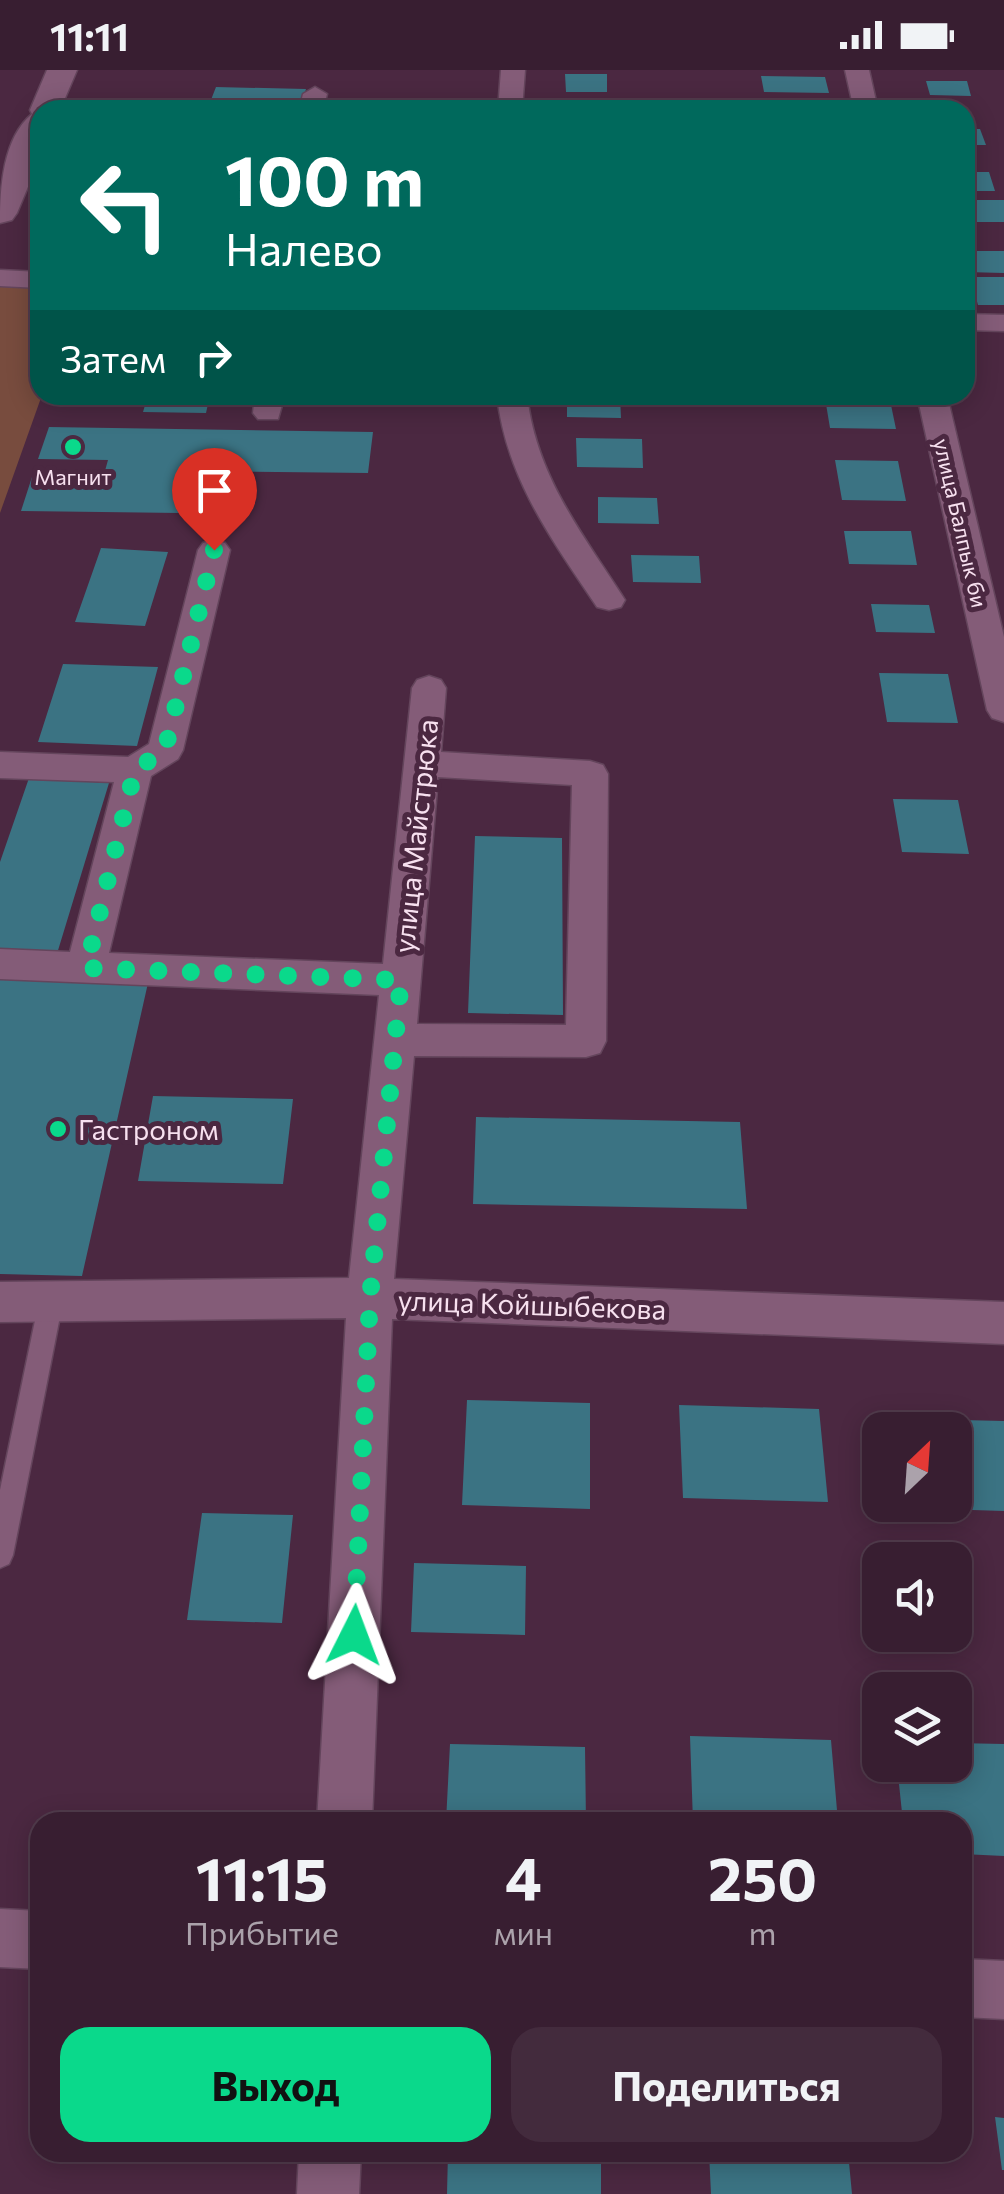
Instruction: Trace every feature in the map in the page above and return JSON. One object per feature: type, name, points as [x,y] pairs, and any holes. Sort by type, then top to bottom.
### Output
[{"type":"main road","points":[[49,100],[62,70]]},
{"type":"main road","points":[[0,213],[30,144]]},
{"type":"street","points":[[511,100],[513,70]]},
{"type":"street","points":[[857,70],[864,100]]},
{"type":"street","points":[[0,278],[30,280]]},
{"type":"street","points":[[975,322],[1004,323]]},
{"type":"street","points":[[513,405],[514,430],[538,494],[609,600]]},
{"type":"street","name":"улица Балпык би","points":[[934,405],[1004,710]]},
{"type":"street","points":[[0,765],[135,770],[165,750],[214,550]]},
{"type":"street","name":"улица Майстрюка","points":[[344,1812],[370,1298],[430,688]]},
{"type":"street","points":[[396,1040],[586,1041],[590,774],[422,763]]},
{"type":"street","points":[[86,968],[135,770]]},
{"type":"street","points":[[0,964],[401,980]]},
{"type":"street","name":"улица Койшыбекова","points":[[0,1302],[370,1298],[1004,1323]]},
{"type":"street","points":[[0,1938],[30,1940]]},
{"type":"street","points":[[972,1988],[1004,1990]]},
{"type":"street","points":[[328,2194],[330,2162]]},
{"type":"lane","points":[[0,1555],[52,1301]]},
{"type":"shaded area","points":[[0,283],[30,284],[30,405],[38,405],[0,513]]},
{"type":"building","points":[[565,74],[607,74],[607,92],[566,92]]},
{"type":"building","points":[[761,76],[825,77],[829,93],[764,92]]},
{"type":"building","points":[[926,81],[967,81],[971,96],[930,95]]},
{"type":"building","points":[[216,87],[306,89],[303,100],[211,100]]},
{"type":"building","points":[[975,129],[980,129],[986,145],[975,145]]},
{"type":"building","points":[[975,172],[989,172],[995,191],[975,191]]},
{"type":"building","points":[[975,200],[1004,200],[1004,222],[975,222]]},
{"type":"building","points":[[975,251],[1004,251],[1004,273],[975,272]]},
{"type":"building","points":[[975,277],[1004,277],[1004,305],[978,305]]},
{"type":"building","points":[[145,405],[208,405],[206,413],[143,412]]},
{"type":"building","points":[[567,405],[620,405],[621,418],[567,417]]},
{"type":"building","points":[[826,405],[891,405],[896,429],[830,428]]},
{"type":"building","points":[[49,427],[373,432],[368,473],[191,471],[181,513],[21,511],[32,477],[103,478],[108,460],[38,459]]},
{"type":"building","points":[[576,438],[642,439],[643,468],[577,467]]},
{"type":"building","points":[[835,460],[898,461],[906,501],[842,500]]},
{"type":"building","points":[[598,497],[657,498],[659,524],[598,523]]},
{"type":"building","points":[[844,531],[911,531],[917,565],[849,564]]},
{"type":"building","points":[[101,548],[168,552],[145,626],[75,622]]},
{"type":"building","points":[[631,555],[699,556],[701,583],[633,582]]},
{"type":"building","points":[[871,604],[929,605],[935,633],[876,632]]},
{"type":"building","points":[[63,664],[158,667],[137,746],[38,742]]},
{"type":"building","points":[[879,673],[948,674],[958,723],[887,722]]},
{"type":"building","points":[[29,778],[109,783],[56,957],[0,953],[0,862]]},
{"type":"building","points":[[893,799],[958,800],[969,854],[902,852]]},
{"type":"building","points":[[475,836],[562,838],[563,1015],[468,1013]]},
{"type":"building","name":"Гастроном","points":[[0,977],[148,983],[82,1276],[0,1274]]},
{"type":"building","points":[[153,1096],[293,1099],[283,1184],[138,1181]]},
{"type":"building","points":[[476,1117],[740,1122],[747,1209],[473,1204]]},
{"type":"building","points":[[467,1400],[590,1403],[590,1509],[462,1505]]},
{"type":"building","points":[[679,1405],[819,1409],[828,1502],[683,1498]]},
{"type":"building","points":[[972,1420],[1004,1421],[1004,1511],[972,1510]]},
{"type":"building","points":[[202,1513],[293,1515],[282,1623],[187,1620]]},
{"type":"building","points":[[414,1563],[526,1566],[525,1635],[411,1632]]},
{"type":"building","points":[[690,1736],[831,1740],[837,1812],[693,1812]]},
{"type":"building","points":[[972,1743],[1004,1744],[1004,1856],[972,1854],[972,1812],[902,1812],[899,1782],[972,1782]]},
{"type":"building","points":[[450,1744],[585,1747],[586,1812],[447,1812]]},
{"type":"building","points":[[995,2117],[1004,2118],[1004,2170],[1002,2170]]},
{"type":"building","points":[[448,2162],[601,2162],[601,2194],[447,2194]]},
{"type":"building","points":[[709,2162],[849,2162],[852,2194],[711,2194]]},
{"type":"place","name":"Магнит","points":[[73,447]]},
{"type":"place","name":"Гастроном","points":[[58,1129]]},
{"type":"route","points":[[214,550],[165,750],[135,770],[86,968],[401,980],[370,1298],[354,1635]]}]
